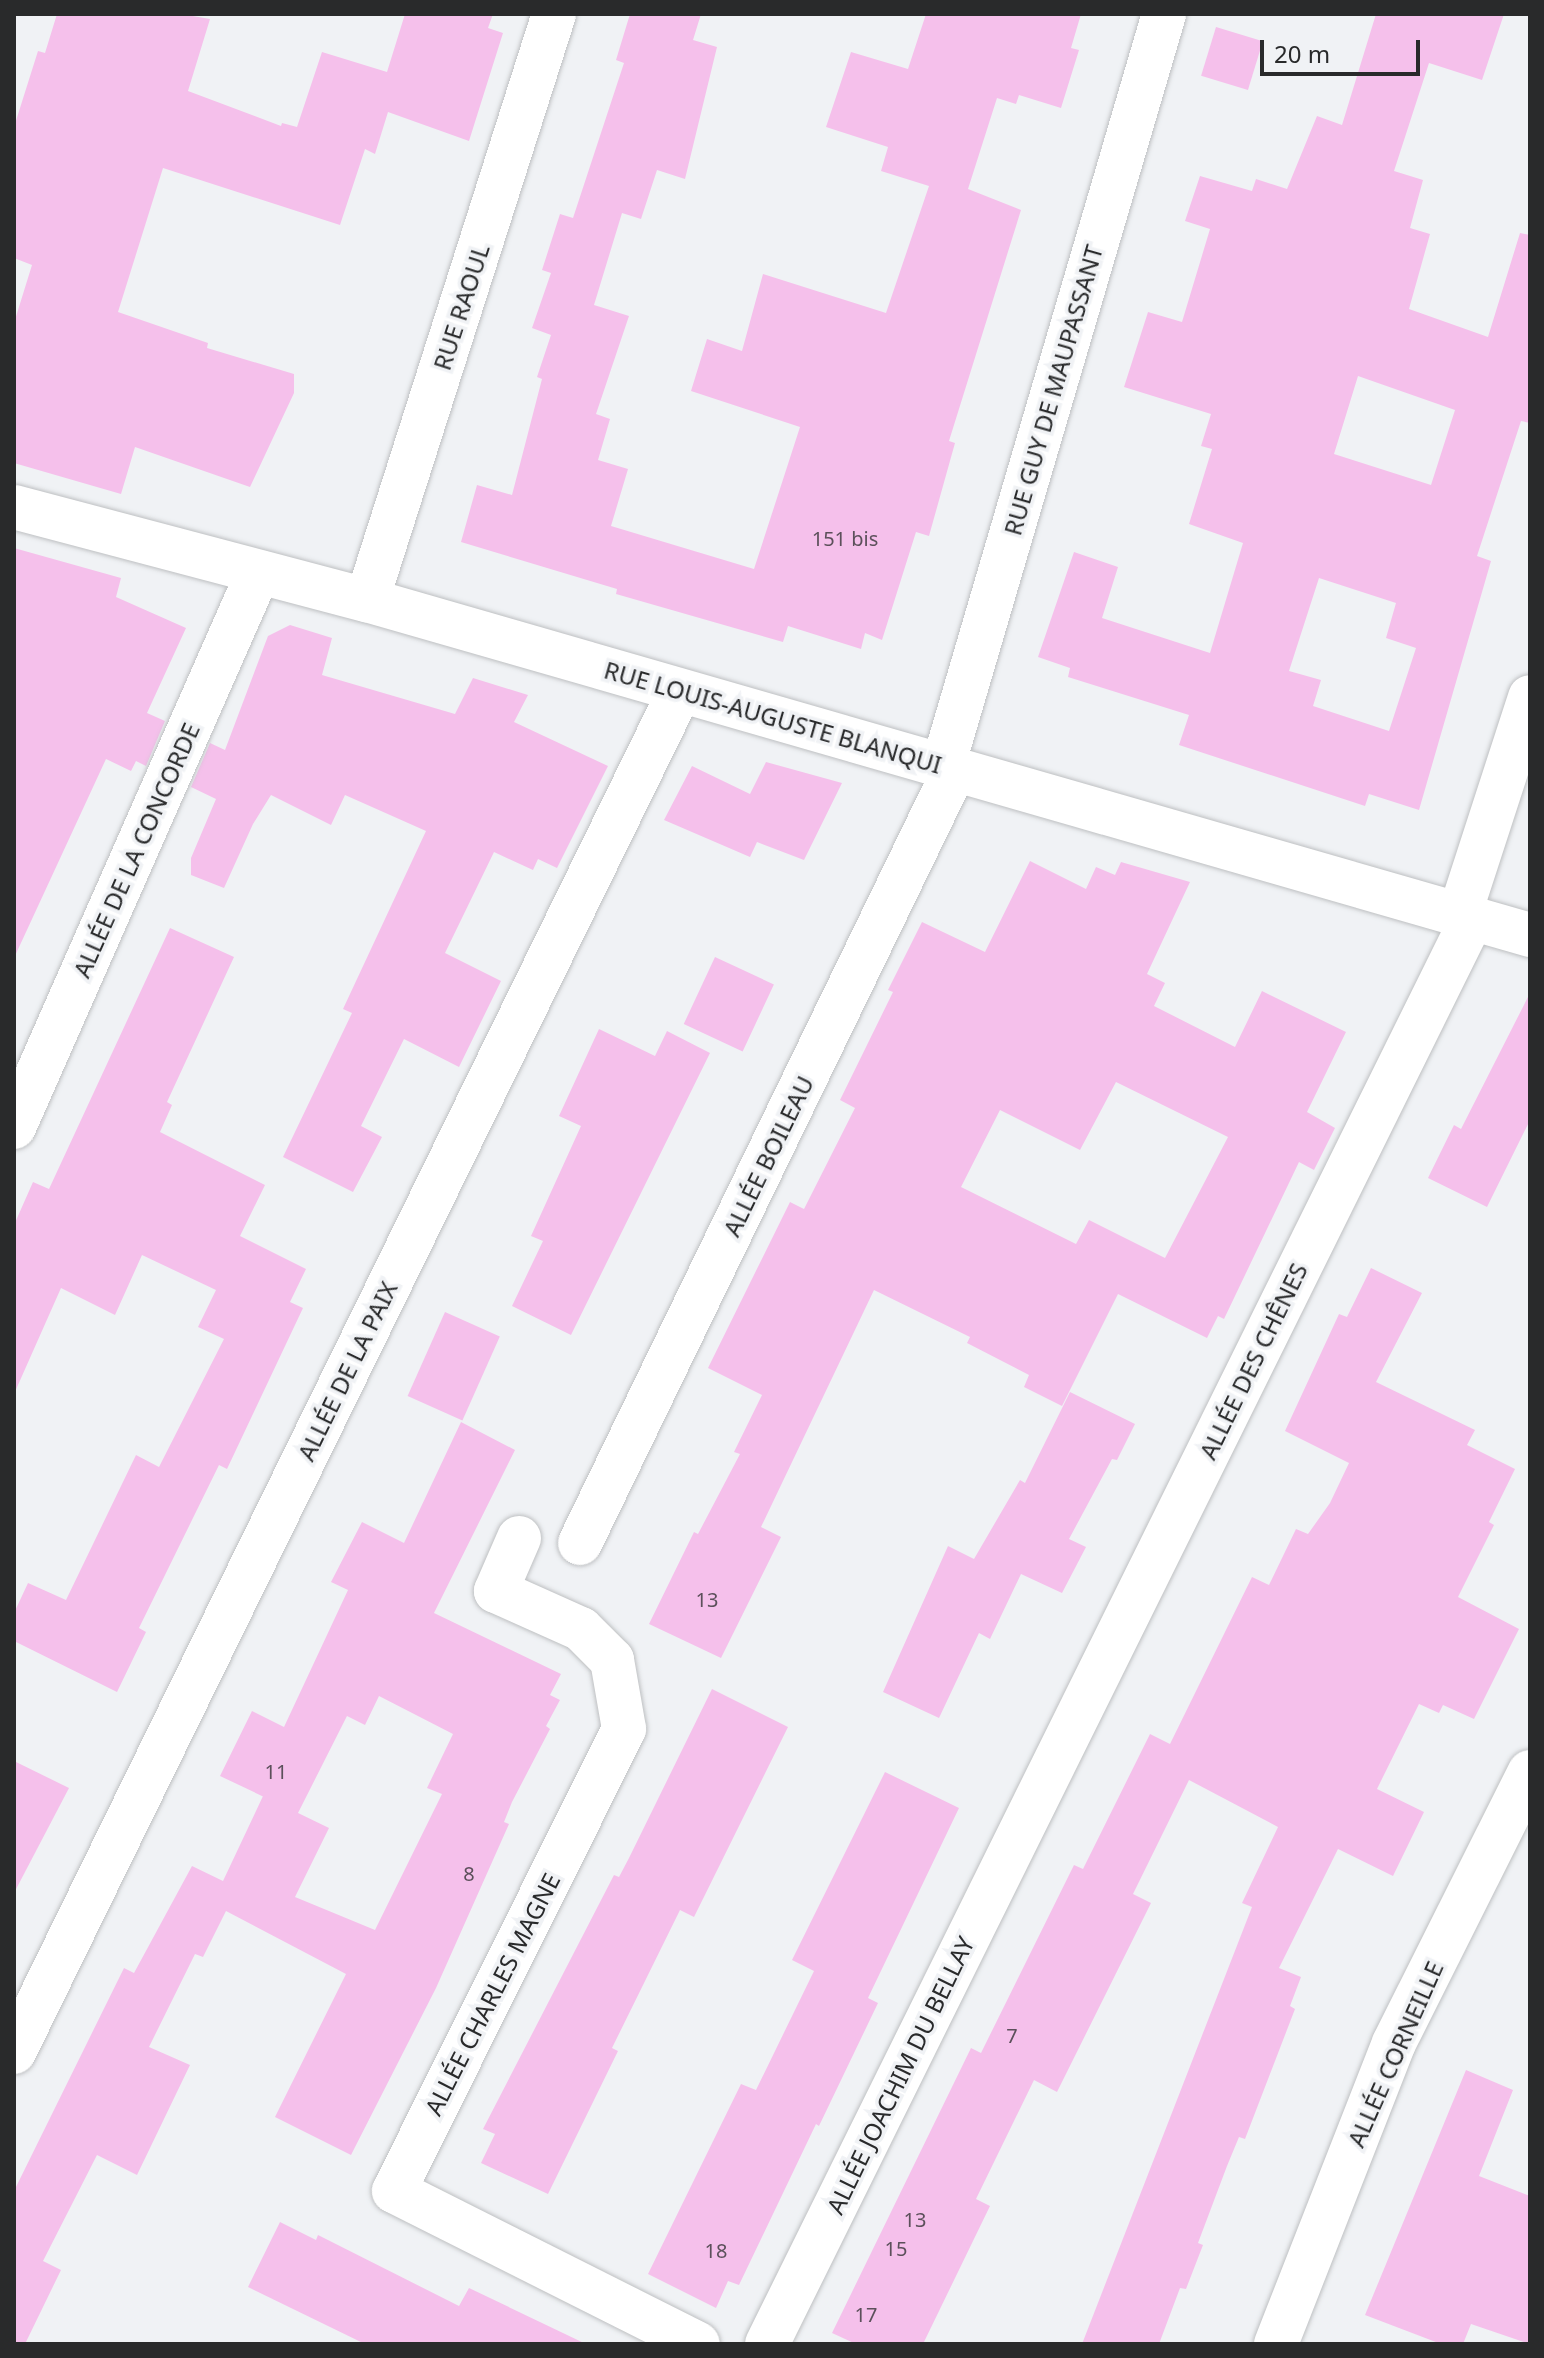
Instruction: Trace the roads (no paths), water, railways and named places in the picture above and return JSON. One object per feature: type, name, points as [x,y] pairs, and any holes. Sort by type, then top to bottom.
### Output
[{"type":"street","name":"RUE RAOUL","points":[[367,600],[554,14]]},
{"type":"street","name":"RUE GUY DE MAUPASSANT","points":[[949,767],[1164,14]]},
{"type":"street","name":"RUE LOUIS-AUGUSTE BLANQUI","points":[[14,507],[367,600],[1530,935]]},
{"type":"street","name":"ALLÉE DE LA CONCORDE","points":[[14,1127],[258,573]]},
{"type":"street","name":"ALLÉE DE LA PAIX","points":[[14,2052],[680,691]]},
{"type":"street","name":"ALLÉE DES CHÊNES","points":[[1033,1805],[1467,915],[1530,697]]},
{"type":"street","name":"ALLÉE BOILEAU","points":[[580,1543],[949,767]]},
{"type":"street","name":"ALLÉE CHARLES MAGNE","points":[[519,1538],[496,1591],[581,1629],[612,1660],[624,1729],[394,2191],[698,2344]]},
{"type":"street","name":"ALLÉE CORNEILLE","points":[[1276,2344],[1394,2043],[1530,1772]]},
{"type":"street","name":"ALLÉE JOACHIM DU BELLAY","points":[[767,2344],[1033,1805]]}]
